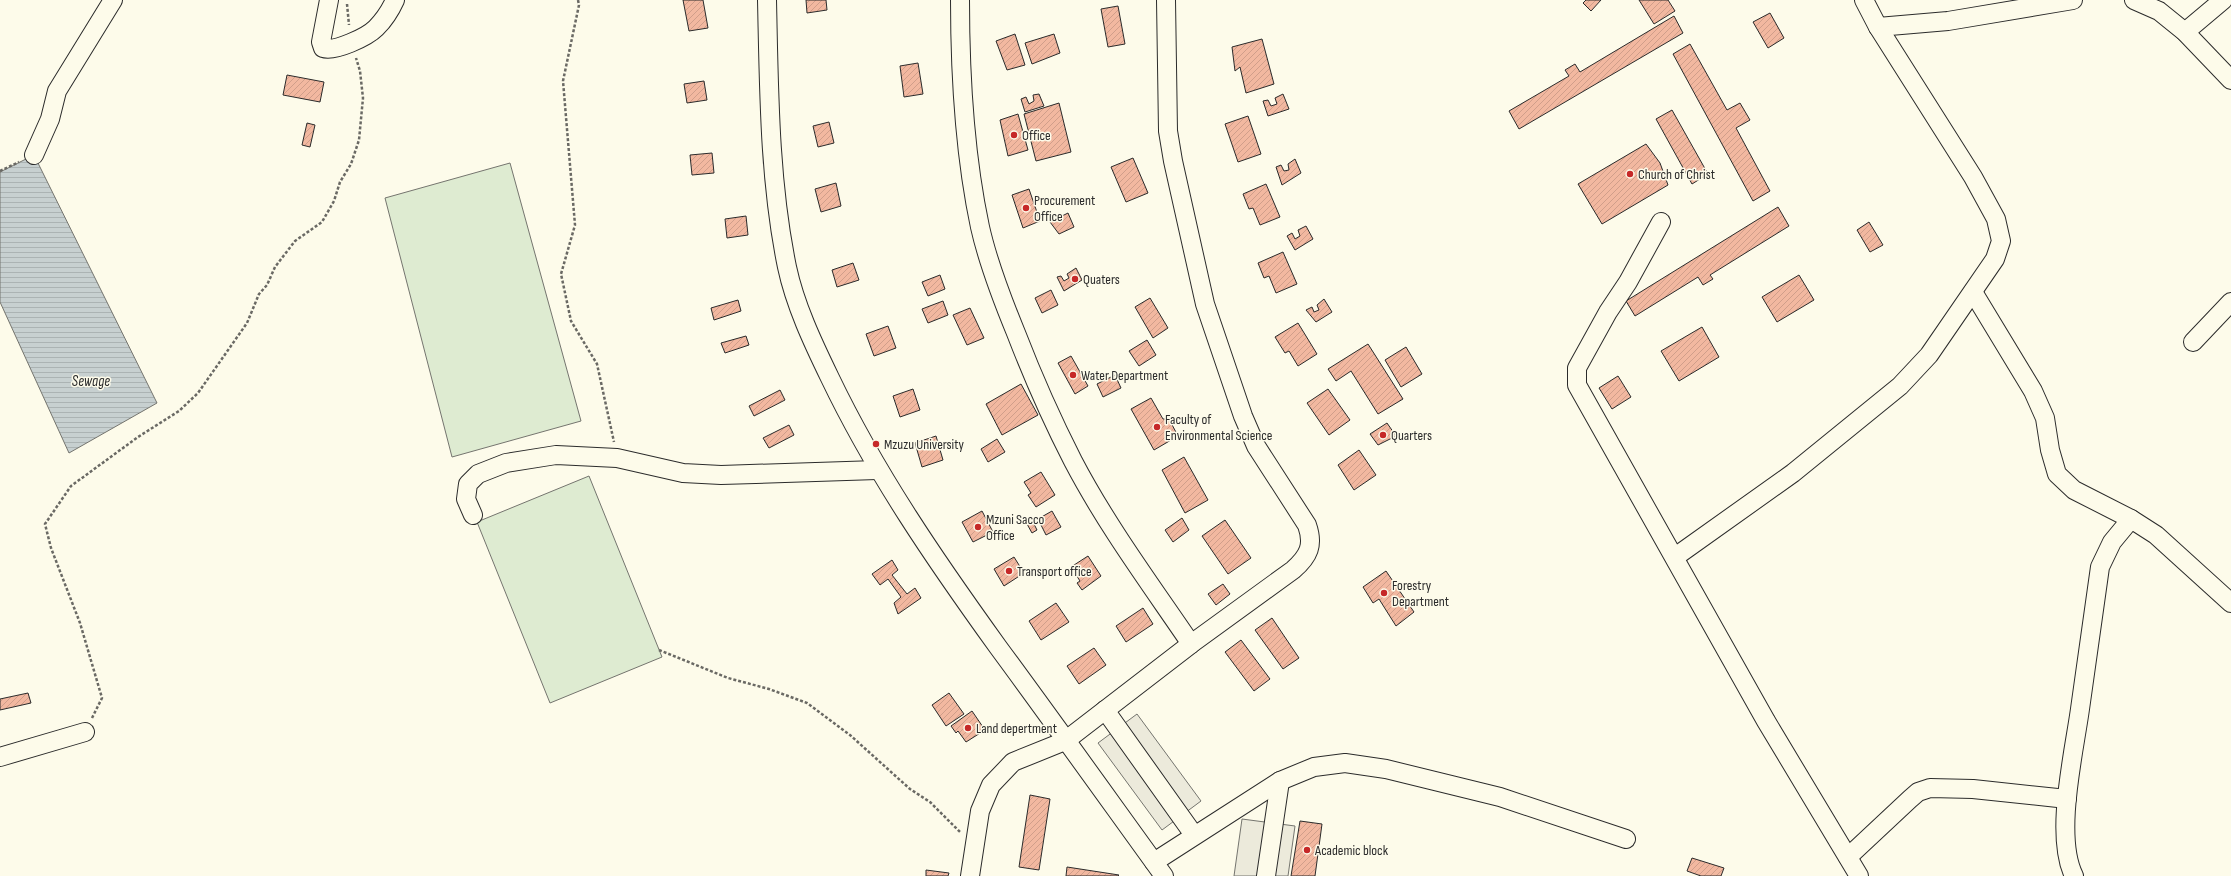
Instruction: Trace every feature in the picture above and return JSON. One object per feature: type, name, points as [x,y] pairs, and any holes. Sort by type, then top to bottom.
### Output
[{"type":"street","points":[[34,155],[50,119],[57,91],[70,67],[113,0]]},
{"type":"street","points":[[329,0],[321,42],[323,48],[329,50],[337,49],[374,30],[389,14],[395,0]]},
{"type":"street","points":[[767,0],[772,145],[779,223],[787,269],[818,354],[846,412],[878,470],[906,516],[1159,869],[1194,836],[1280,781],[1314,767],[1338,764],[1386,769],[1500,797],[1626,838]]},
{"type":"street","points":[[960,0],[961,73],[968,150],[980,228],[999,290],[1034,378],[1074,462],[1117,535],[1191,644]]},
{"type":"street","points":[[970,876],[980,811],[991,785],[1013,762],[1066,741],[1191,644],[1304,560],[1310,547],[1311,536],[1306,525],[1256,446],[1243,416],[1205,304],[1173,161],[1168,131],[1166,0]]},
{"type":"street","points":[[1675,557],[1793,473],[1900,386],[1929,356],[1973,292],[1997,253],[2001,241],[1996,219],[1973,177],[1878,27],[1864,0]]},
{"type":"street","points":[[1878,27],[1948,21],[2073,0]]},
{"type":"street","points":[[2134,0],[2159,11],[2185,32],[2231,80]]},
{"type":"street","points":[[2185,32],[2223,0]]},
{"type":"street","points":[[1661,222],[1628,282],[1608,312],[1577,368],[1577,385],[1766,721],[1860,876]]},
{"type":"street","points":[[1973,292],[2033,391],[2045,418],[2050,450],[2057,474],[2074,490],[2131,519],[2156,535],[2231,603]]},
{"type":"street","points":[[2193,342],[2231,302]]},
{"type":"street","points":[[473,515],[466,499],[468,484],[478,474],[506,463],[556,454],[593,455],[617,458],[683,473],[721,475],[878,470]]},
{"type":"street","points":[[2074,876],[2069,866],[2066,844],[2067,799],[2100,567],[2112,542],[2131,519]]},
{"type":"street","points":[[1105,710],[1194,836]]},
{"type":"street","points":[[0,757],[85,732]]},
{"type":"street","points":[[1266,876],[1280,781]]},
{"type":"street","points":[[1848,857],[1918,792],[1930,788],[1980,790],[2067,799]]},
{"type":"path","points":[[346,0],[350,30]]},
{"type":"path","points":[[578,0],[579,5],[562,81],[575,225],[561,274],[571,321],[597,364],[617,458]]},
{"type":"path","points":[[85,732],[102,698],[80,623],[50,548],[44,524],[71,486],[138,437],[179,411],[198,393],[247,323],[259,294],[267,285],[276,267],[295,241],[322,222],[351,164],[360,140],[363,98],[360,71],[354,52]]},
{"type":"path","points":[[0,171],[34,155]]},
{"type":"path","points":[[659,650],[728,678],[769,689],[807,703],[850,735],[910,789],[930,802],[975,846]]},
{"type":"green space","points":[[510,163],[581,421],[452,457],[385,198]]},
{"type":"green space","points":[[589,476],[662,657],[550,703],[477,522]]},
{"type":"shaded area","points":[[1137,714],[1201,801],[1162,830],[1098,743]]},
{"type":"shaded area","points":[[1242,819],[1295,826],[1288,876],[1234,876]]},
{"type":"water","name":"Sewage","points":[[34,155],[157,403],[69,453],[0,302],[0,172]]},
{"type":"building","points":[[683,0],[703,0],[708,28],[689,31]]},
{"type":"building","points":[[806,0],[826,0],[827,10],[807,13]]},
{"type":"building","points":[[1586,0],[1601,0],[1591,11],[1583,3]]},
{"type":"building","points":[[1639,0],[1668,0],[1675,11],[1654,24]]},
{"type":"building","points":[[1118,6],[1125,44],[1108,47],[1101,9]]},
{"type":"building","points":[[1770,13],[1784,38],[1768,48],[1753,22]]},
{"type":"building","points":[[1674,16],[1683,33],[1519,129],[1509,111],[1569,76],[1565,70],[1575,64],[1580,72]]},
{"type":"building","points":[[1015,34],[1025,65],[1007,70],[996,41]]},
{"type":"building","points":[[1054,34],[1060,53],[1032,64],[1025,43]]},
{"type":"building","points":[[1262,39],[1274,84],[1246,93],[1240,67],[1235,71],[1232,47]]},
{"type":"building","points":[[1690,44],[1727,110],[1740,103],[1750,120],[1736,128],[1770,191],[1753,201],[1673,54]]},
{"type":"building","points":[[918,63],[923,94],[904,97],[900,66]]},
{"type":"building","points":[[287,75],[324,82],[320,102],[283,95]]},
{"type":"building","points":[[704,81],[707,100],[687,103],[684,84]]},
{"type":"building","points":[[1039,94],[1044,106],[1025,112],[1021,99],[1026,97],[1029,104],[1034,101],[1033,95]]},
{"type":"building","points":[[1283,94],[1289,109],[1268,116],[1263,101],[1268,100],[1271,106],[1277,104],[1275,98]]},
{"type":"building","points":[[1059,103],[1071,152],[1036,161],[1024,114]]},
{"type":"building","points":[[1672,110],[1708,174],[1692,184],[1656,119]]},
{"type":"building","name":"Office","points":[[1018,114],[1028,150],[1008,156],[1000,120]]},
{"type":"building","points":[[1248,116],[1261,154],[1238,162],[1225,124]]},
{"type":"building","points":[[829,122],[834,143],[818,147],[813,126]]},
{"type":"building","points":[[307,123],[315,125],[310,147],[302,145]]},
{"type":"building","name":"Church of Christ","points":[[1646,144],[1660,163],[1668,185],[1602,224],[1578,184]]},
{"type":"building","points":[[712,153],[714,173],[692,175],[690,155]]},
{"type":"building","points":[[1133,158],[1148,193],[1126,202],[1111,167]]},
{"type":"building","points":[[1295,159],[1301,173],[1282,185],[1276,167],[1281,165],[1284,171],[1289,170],[1288,164]]},
{"type":"building","points":[[836,183],[841,206],[821,212],[815,189]]},
{"type":"building","points":[[1266,184],[1280,217],[1260,225],[1253,208],[1249,209],[1243,194]]},
{"type":"building","name":"Procurement Office","points":[[1029,189],[1040,221],[1023,228],[1012,195]]},
{"type":"building","points":[[1778,207],[1789,226],[1710,275],[1713,279],[1703,285],[1698,277],[1635,316],[1626,301]]},
{"type":"building","points":[[1068,213],[1074,227],[1059,234],[1050,222]]},
{"type":"building","points":[[746,216],[748,235],[727,238],[725,219]]},
{"type":"building","points":[[1869,222],[1883,245],[1870,252],[1857,230]]},
{"type":"building","points":[[1306,226],[1313,239],[1295,250],[1287,236],[1292,233],[1295,239],[1300,236],[1298,230]]},
{"type":"building","points":[[1283,252],[1297,284],[1276,293],[1269,276],[1264,278],[1258,263]]},
{"type":"building","points":[[853,263],[859,280],[837,287],[832,270]]},
{"type":"building","name":"Quaters","points":[[1076,268],[1082,280],[1064,291],[1057,277],[1061,276],[1064,281],[1069,278],[1067,274]]},
{"type":"building","points":[[940,275],[945,289],[928,296],[922,282]]},
{"type":"building","points":[[1799,275],[1814,300],[1777,322],[1762,297]]},
{"type":"building","points":[[1051,290],[1058,305],[1042,313],[1035,298]]},
{"type":"building","points":[[1150,298],[1168,328],[1153,338],[1135,307]]},
{"type":"building","points":[[1324,299],[1332,312],[1316,322],[1306,310],[1312,307],[1314,312],[1319,310],[1317,305]]},
{"type":"building","points":[[738,300],[741,311],[714,320],[711,308]]},
{"type":"building","points":[[943,301],[948,315],[928,323],[922,309]]},
{"type":"building","points":[[970,308],[984,338],[967,345],[953,315]]},
{"type":"building","points":[[1298,323],[1317,354],[1298,366],[1289,351],[1285,353],[1275,337]]},
{"type":"building","points":[[888,326],[896,348],[874,356],[866,334]]},
{"type":"building","points":[[1702,327],[1719,357],[1679,381],[1661,351]]},
{"type":"building","points":[[746,336],[749,345],[725,353],[721,343]]},
{"type":"building","points":[[1147,340],[1156,355],[1139,366],[1129,351]]},
{"type":"building","points":[[1368,344],[1403,399],[1378,414],[1351,371],[1336,381],[1328,369]]},
{"type":"building","points":[[1406,347],[1422,374],[1401,387],[1385,360]]},
{"type":"building","name":"Water Department","points":[[1071,356],[1088,386],[1075,394],[1058,363]]},
{"type":"building","points":[[1115,375],[1121,388],[1103,397],[1097,384]]},
{"type":"building","points":[[1618,376],[1631,397],[1612,409],[1599,388]]},
{"type":"building","points":[[1021,384],[1038,415],[1002,435],[986,404]]},
{"type":"building","points":[[913,389],[920,410],[900,417],[893,396]]},
{"type":"building","points":[[1328,389],[1350,420],[1329,435],[1307,403]]},
{"type":"building","points":[[780,390],[785,400],[754,416],[749,406]]},
{"type":"building","name":"Faculty of Environmental Science","points":[[1151,398],[1163,419],[1169,419],[1178,436],[1154,450],[1131,409]]},
{"type":"building","name":"Quarters","points":[[1387,423],[1396,436],[1378,445],[1370,434]]},
{"type":"building","points":[[789,425],[794,435],[769,448],[763,438]]},
{"type":"building","points":[[936,436],[943,460],[922,467],[915,443]]},
{"type":"building","points":[[997,439],[1005,452],[988,462],[981,449]]},
{"type":"building","points":[[1359,450],[1376,475],[1354,490],[1338,465]]},
{"type":"building","points":[[1184,457],[1208,500],[1185,513],[1162,470]]},
{"type":"building","points":[[1041,472],[1055,495],[1036,507],[1028,495],[1031,493],[1024,482]]},
{"type":"building","name":"Mzuni Sacco Office","points":[[982,511],[993,532],[973,542],[962,522]]},
{"type":"building","points":[[1052,511],[1061,527],[1046,535],[1038,519]]},
{"type":"building","points":[[1182,518],[1189,530],[1173,542],[1165,530]]},
{"type":"building","points":[[1225,520],[1251,558],[1228,574],[1202,536]]},
{"type":"building","points":[[1033,522],[1037,530],[1032,533],[1027,524]]},
{"type":"building","points":[[1088,556],[1101,576],[1082,590],[1077,583],[1080,581],[1071,567]]},
{"type":"building","name":"Transport office","points":[[1014,557],[1024,573],[1004,586],[994,569]]},
{"type":"building","points":[[892,560],[898,570],[892,575],[907,594],[915,588],[921,598],[898,614],[894,603],[901,597],[888,579],[880,585],[872,574]]},
{"type":"building","name":"Forestry Department","points":[[1386,571],[1414,612],[1396,626],[1379,599],[1373,603],[1363,587]]},
{"type":"building","points":[[1223,584],[1230,594],[1216,605],[1208,594]]},
{"type":"building","points":[[1056,603],[1069,622],[1041,640],[1029,621]]},
{"type":"building","points":[[1143,608],[1153,624],[1126,642],[1116,626]]},
{"type":"building","points":[[1272,618],[1299,658],[1283,669],[1255,630]]},
{"type":"building","points":[[1241,640],[1270,679],[1254,691],[1225,652]]},
{"type":"building","points":[[1094,648],[1106,665],[1079,684],[1067,666]]},
{"type":"building","points":[[28,693],[31,703],[0,710],[0,699]]},
{"type":"building","points":[[949,693],[964,714],[946,726],[932,705]]},
{"type":"building","name":"Land depertment","points":[[972,711],[985,730],[966,742],[958,731],[956,733],[951,726]]},
{"type":"building","points":[[1030,795],[1050,799],[1039,870],[1019,867]]},
{"type":"building","name":"Academic block","points":[[1300,821],[1322,824],[1315,876],[1291,876]]},
{"type":"building","points":[[1692,858],[1724,868],[1721,876],[1701,876],[1687,871]]},
{"type":"building","points":[[1067,867],[1119,875],[1066,876]]},
{"type":"building","points":[[926,870],[949,873],[948,876],[926,876]]},
{"type":"place","name":"Office","points":[[1014,135]]},
{"type":"place","name":"Church of Christ","points":[[1630,174]]},
{"type":"place","name":"Procurement Office","points":[[1026,208]]},
{"type":"place","name":"Quaters","points":[[1075,279]]},
{"type":"place","name":"Water Department","points":[[1073,375]]},
{"type":"place","name":"Faculty of Environmental Science","points":[[1157,427]]},
{"type":"place","name":"Quarters","points":[[1383,435]]},
{"type":"place","name":"Mzuzu University","points":[[876,444]]},
{"type":"place","name":"Mzuni Sacco Office","points":[[978,527]]},
{"type":"place","name":"Transport office","points":[[1009,571]]},
{"type":"place","name":"Forestry Department","points":[[1384,593]]},
{"type":"place","name":"Land depertment","points":[[968,728]]},
{"type":"place","name":"Academic block","points":[[1307,850]]}]
